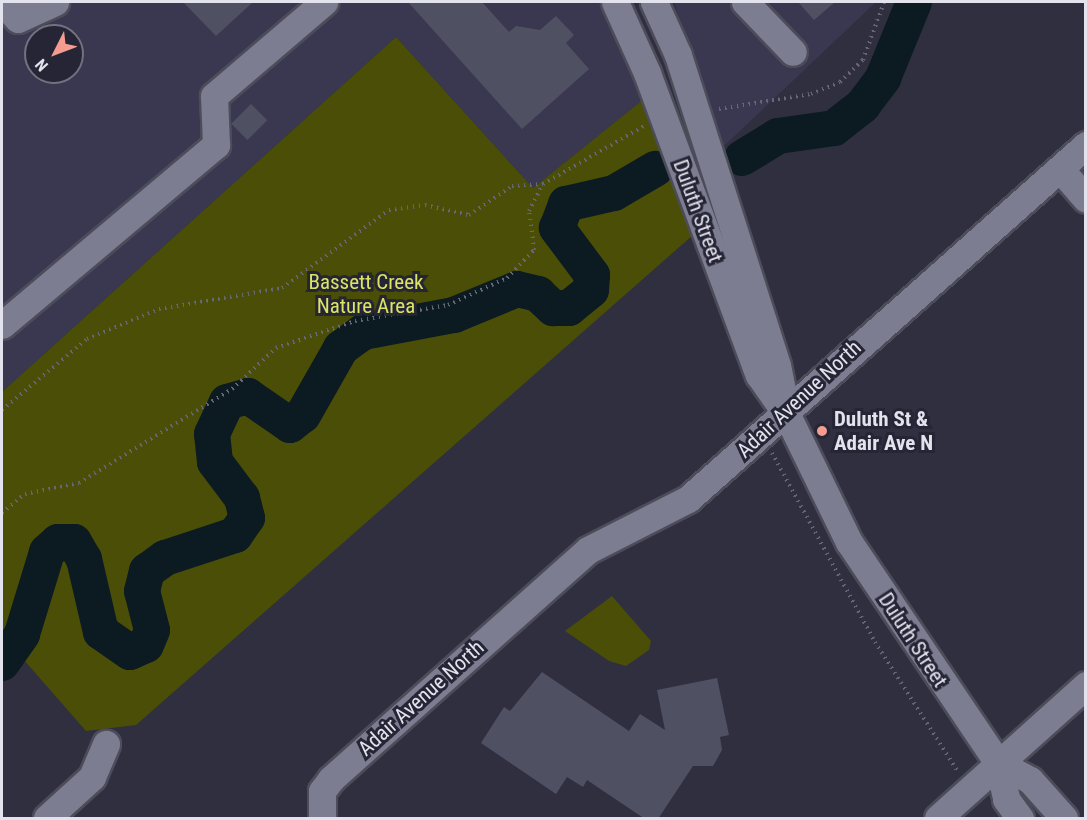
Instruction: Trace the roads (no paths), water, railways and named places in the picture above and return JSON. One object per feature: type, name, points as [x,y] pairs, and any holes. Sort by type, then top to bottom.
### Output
[{"type":"street","points":[[10,10],[55,2]]},
{"type":"street","points":[[2,325],[216,144],[214,96],[324,2]]},
{"type":"street","name":"Duluth Street","points":[[615,2],[665,119],[740,332],[759,375],[787,415],[849,542],[998,763],[1006,799],[1020,819]]},
{"type":"street","name":"Duluth Street","points":[[654,2],[681,65],[777,365],[787,415]]},
{"type":"street","points":[[745,2],[793,52]]},
{"type":"street","name":"Adair Avenue North","points":[[320,811],[331,779],[588,550],[676,507],[787,415],[805,389],[1061,170],[1086,145]]},
{"type":"street","points":[[1061,170],[1086,199]]},
{"type":"street","points":[[938,819],[1086,685]]},
{"type":"street","points":[[47,819],[92,777],[106,744]]},
{"type":"street","name":"Duluth Street","points":[[998,763],[1030,780],[1064,819]]},
{"type":"waterway","points":[[742,158],[778,136],[834,128],[863,105],[883,78],[914,2]]},
{"type":"waterway","points":[[2,663],[22,634],[47,552],[58,542],[74,542],[84,559],[101,632],[130,652],[146,645],[152,630],[142,591],[147,571],[165,558],[235,535],[247,518],[242,498],[215,462],[212,434],[227,402],[248,396],[290,425],[303,415],[341,348],[363,332],[454,315],[517,289],[538,294],[553,308],[569,308],[591,290],[592,275],[557,228],[566,204],[614,193],[655,169]]},
{"type":"place","name":"Duluth St & Adair Ave N","points":[[822,431]]},
{"type":"park label","name":"Bassett Creek Nature Area","points":[[366,294]]}]
